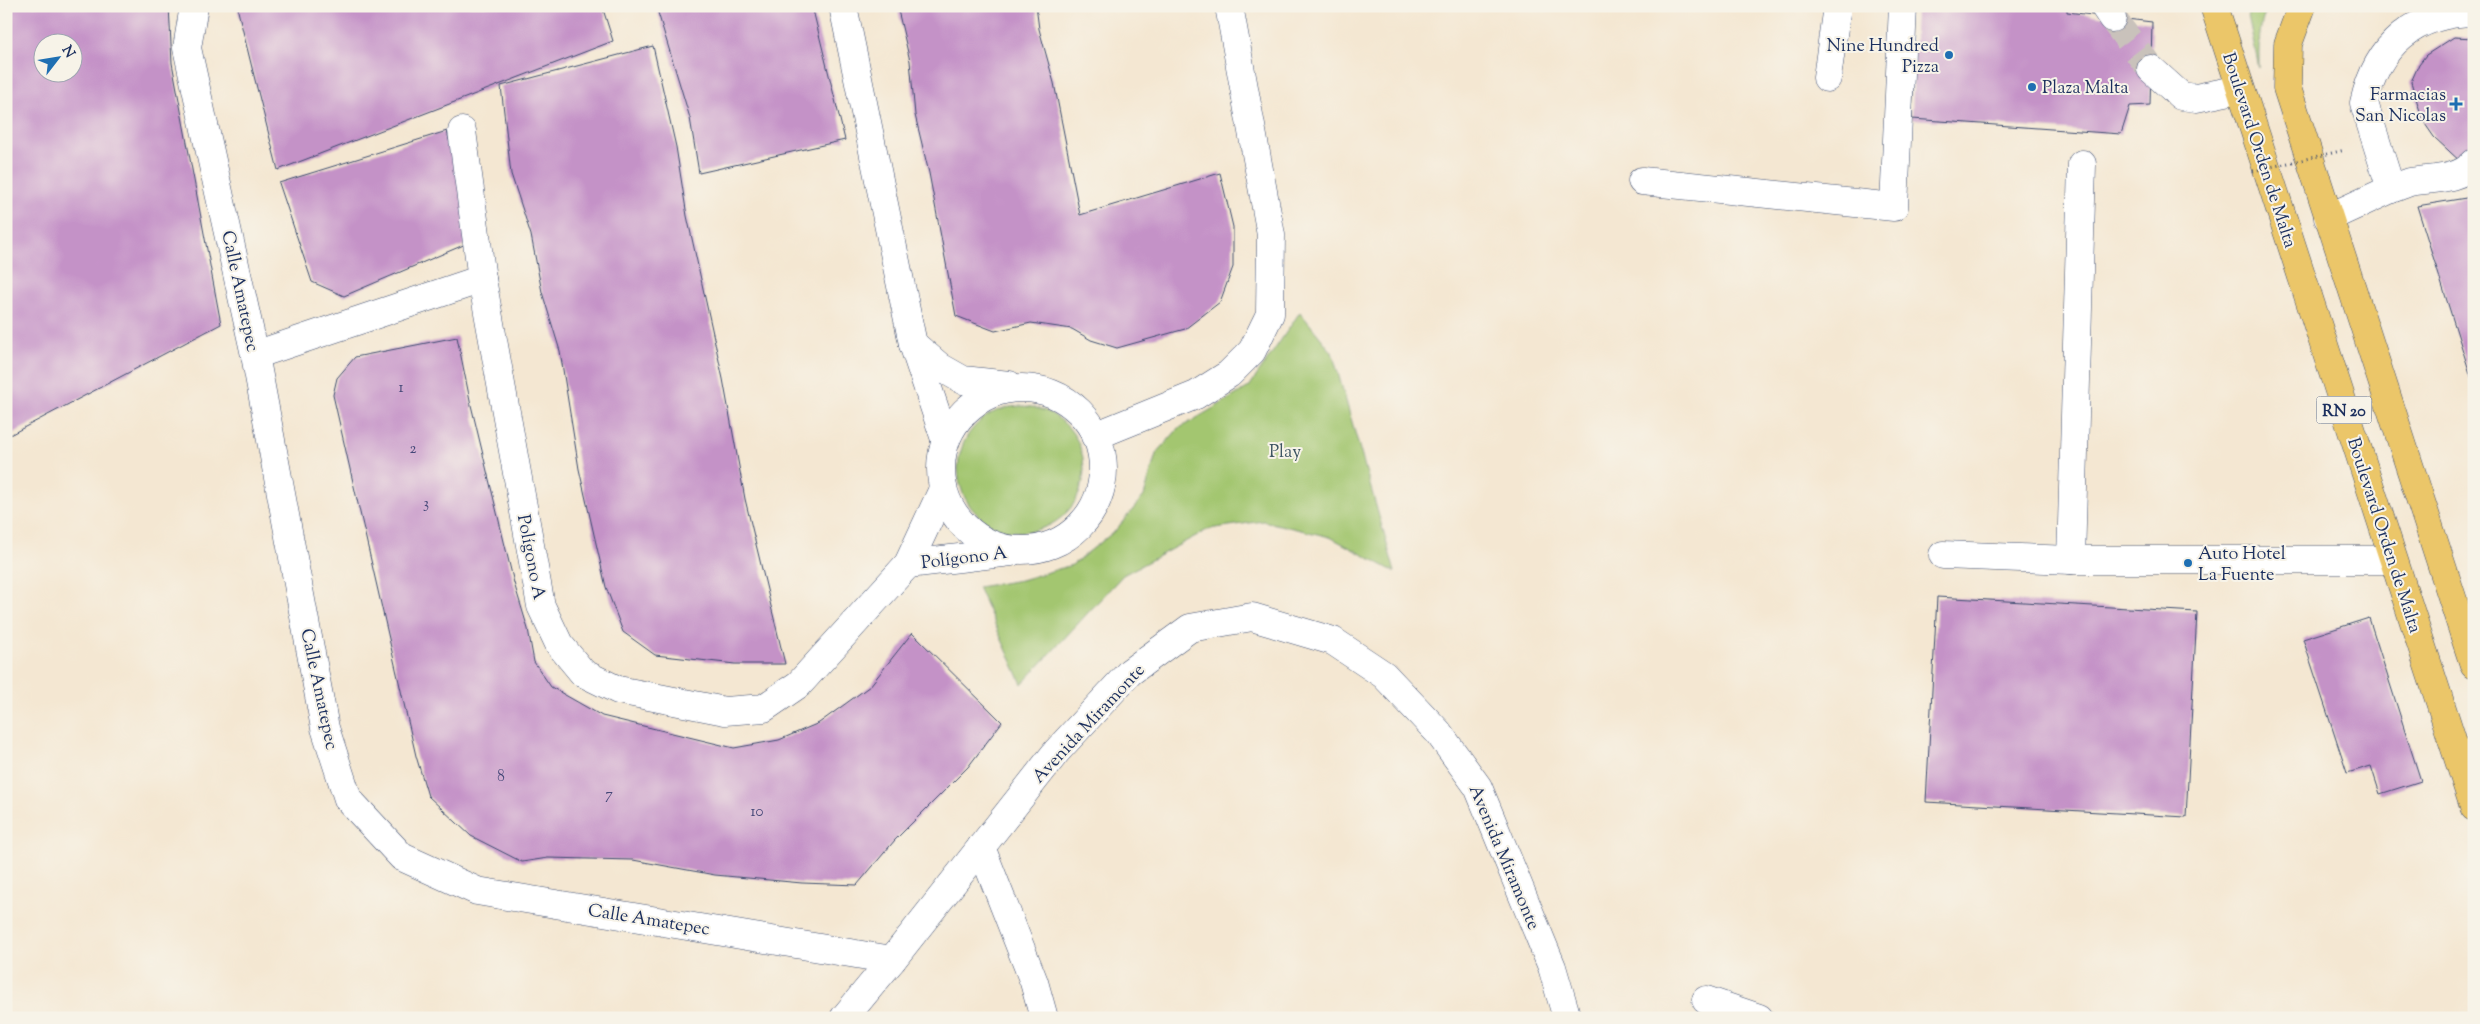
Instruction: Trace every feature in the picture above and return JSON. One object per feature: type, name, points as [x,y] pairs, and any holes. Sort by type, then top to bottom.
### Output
[{"type":"highway","name":"RN 20","points":[[2302,6],[2288,44],[2287,88],[2474,665]]},
{"type":"highway","name":"Boulevard Orden de Malta","points":[[2215,8],[2392,560],[2474,807]]},
{"type":"street","name":"Calle Amatepec","points":[[194,6],[188,48],[255,355],[325,728],[348,800],[402,857],[477,891],[892,960]]},
{"type":"street","points":[[843,6],[913,344],[945,439]]},
{"type":"street","points":[[1095,436],[1196,395],[1229,374],[1252,351],[1270,314],[1271,235],[1229,6]]},
{"type":"street","points":[[1828,78],[1837,6]]},
{"type":"street","points":[[1642,181],[1894,207],[1903,6]]},
{"type":"street","points":[[2391,189],[2364,103],[2374,73],[2391,47],[2413,26],[2438,16],[2474,12]]},
{"type":"street","points":[[2151,69],[2181,96],[2196,98],[2240,89]]},
{"type":"street","name":"Polígono A","points":[[462,131],[482,279],[541,606],[559,644],[583,673],[618,690],[725,711],[764,708],[799,684],[908,564],[942,489]]},
{"type":"street","points":[[2328,218],[2409,182],[2446,178],[2468,170],[2474,163]]},
{"type":"street","points":[[2071,560],[2082,164]]},
{"type":"street","points":[[255,355],[482,279]]},
{"type":"street","points":[[913,344],[940,367],[963,380],[1025,387],[1051,393],[1073,406],[1090,425],[1101,449],[1103,475],[1097,500],[1084,522],[1066,538],[1043,548],[1019,551],[994,545],[971,533],[953,513],[942,489],[940,464],[945,439],[958,417],[976,400],[1000,390],[1025,387]]},
{"type":"street","name":"Polígono A","points":[[908,564],[1019,551]]},
{"type":"street","points":[[1943,555],[2071,560],[2392,560]]},
{"type":"street","name":"Avenida Miramonte","points":[[844,1018],[1057,751],[1137,667],[1190,628],[1252,618],[1333,641],[1384,675],[1438,732],[1478,787],[1552,967],[1567,1018]]},
{"type":"street","points":[[981,846],[1034,982],[1044,1018]]},
{"type":"street","points":[[1706,1000],[1759,1018]]},
{"type":"path","points":[[2253,171],[2345,150]]},
{"type":"green space","points":[[2246,6],[2268,6],[2261,29],[2259,68]]},
{"type":"green space","name":"Play","points":[[1300,312],[1332,352],[1395,572],[1330,537],[1263,521],[1209,529],[1123,575],[1022,684],[978,587],[1021,580],[1072,565],[1115,531],[1144,496],[1156,454],[1178,429],[1249,387]]},
{"type":"green space","points":[[1021,406],[1045,411],[1065,425],[1079,445],[1084,469],[1079,493],[1065,513],[1045,527],[1021,532],[997,527],[977,513],[963,493],[958,469],[963,445],[977,425],[997,411]]},
{"type":"building","points":[[6,6],[169,6],[172,63],[221,324],[6,437]]},
{"type":"building","points":[[239,6],[602,6],[613,41],[278,170],[238,11]]},
{"type":"building","points":[[656,6],[812,6],[845,140],[699,173],[690,118]]},
{"type":"building","points":[[897,6],[1036,6],[1039,29],[1054,83],[1080,215],[1220,173],[1233,227],[1233,267],[1220,302],[1185,329],[1117,348],[1091,340],[1072,329],[1031,323],[995,331],[956,316],[929,173],[915,115],[910,61]]},
{"type":"building","name":"Plaza Malta","points":[[1916,6],[2067,6],[2067,12],[2152,22],[2150,105],[2130,106],[2121,134],[1912,119]]},
{"type":"building","points":[[2454,37],[2474,38],[2474,150],[2463,164],[2434,137],[2423,121],[2411,82],[2419,64],[2426,55]]},
{"type":"building","points":[[653,46],[676,147],[687,216],[723,379],[745,499],[785,664],[735,664],[655,655],[623,632],[606,587],[579,469],[560,351],[542,292],[531,235],[511,174],[501,86]]},
{"type":"building","points":[[447,131],[473,241],[344,296],[312,282],[279,183]]},
{"type":"building","points":[[2474,192],[2473,383],[2417,206],[2466,198]]},
{"type":"building","points":[[457,337],[471,405],[514,583],[528,629],[534,662],[551,687],[602,716],[734,748],[779,740],[819,723],[870,686],[912,633],[1002,722],[968,767],[895,840],[857,885],[802,883],[715,875],[633,860],[548,858],[522,862],[471,836],[428,796],[416,756],[333,395],[337,378],[355,357]]},
{"type":"building","points":[[1937,597],[2197,612],[2186,817],[1926,802]]},
{"type":"building","points":[[2369,618],[2421,781],[2380,794],[2371,766],[2347,773],[2303,639]]},
{"type":"tunnel","points":[[2112,18],[2151,69]]},
{"type":"place","name":"Nine Hundred Pizza","points":[[1949,55]]},
{"type":"place","name":"Plaza Malta","points":[[2032,87]]},
{"type":"place","name":"Farmacias San Nicolas","points":[[2456,104]]},
{"type":"place","name":"Auto Hotel La Fuente","points":[[2188,563]]}]
